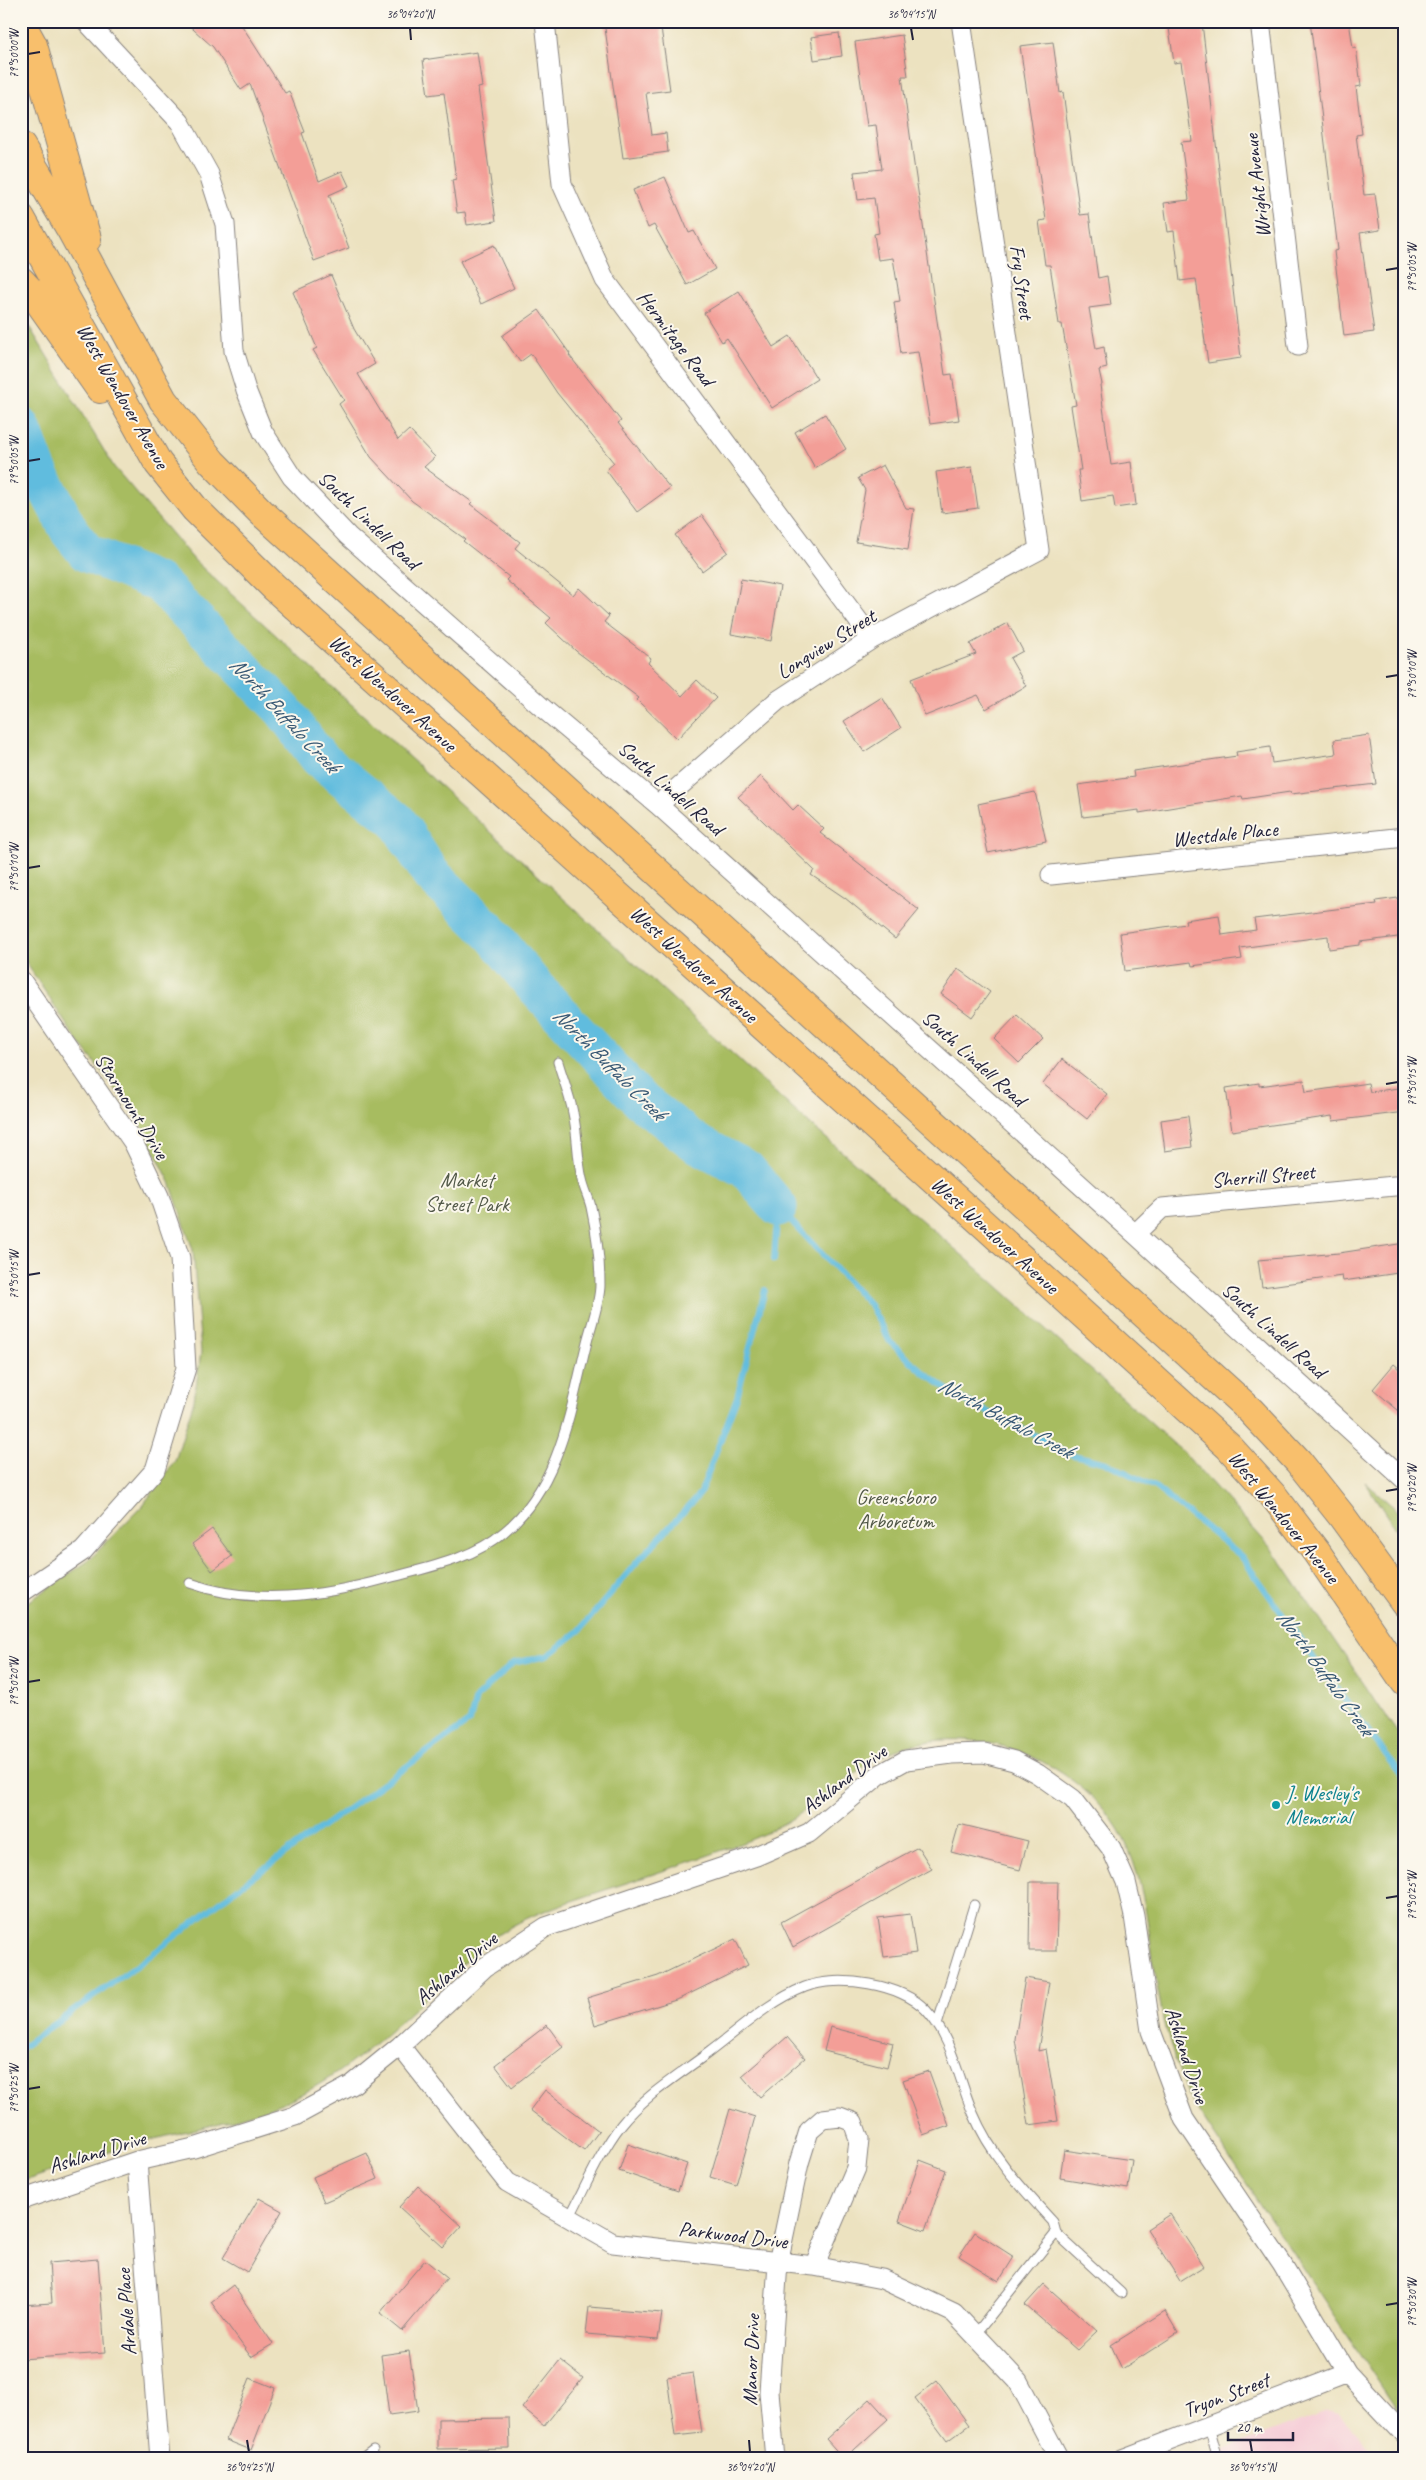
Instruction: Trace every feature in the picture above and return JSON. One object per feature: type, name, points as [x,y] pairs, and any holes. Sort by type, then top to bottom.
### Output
[{"type":"highway","points":[[21,23],[33,45],[100,284]]},
{"type":"highway","name":"West Wendover Avenue","points":[[21,146],[100,284],[163,400],[212,462],[261,512],[1250,1410],[1298,1460],[1341,1514],[1405,1603]]},
{"type":"highway","name":"West Wendover Avenue","points":[[21,218],[158,463],[195,509],[274,587],[978,1219],[1228,1447],[1276,1499],[1317,1553],[1405,1682]]},
{"type":"highway","points":[[21,281],[34,295],[106,397],[158,463]]},
{"type":"street","name":"Hermitage Road","points":[[545,21],[562,184],[605,280],[872,639]]},
{"type":"street","name":"Fry Street","points":[[961,21],[1039,550]]},
{"type":"street","name":"Wright Avenue","points":[[1260,21],[1298,346]]},
{"type":"street","name":"South Lindell Road","points":[[96,25],[180,122],[209,174],[225,224],[234,352],[246,390],[263,432],[292,477],[348,536],[538,703],[658,805],[1135,1234],[1405,1480]]},
{"type":"street","name":"Longview Street","points":[[658,805],[777,701],[872,639],[1039,550]]},
{"type":"street","name":"Westdale Place","points":[[1051,876],[1405,837]]},
{"type":"street","name":"Starmount Drive","points":[[21,980],[134,1142],[159,1196],[180,1258],[186,1368],[155,1470],[83,1551],[21,1594]]},
{"type":"street","name":"Sherrill Street","points":[[1135,1234],[1162,1208],[1405,1185]]},
{"type":"street","name":"Ashland Drive","points":[[21,2200],[137,2161],[194,2148],[295,2116],[352,2085],[400,2046],[486,1967],[546,1927],[756,1856],[809,1833],[879,1775],[906,1760],[952,1754],[984,1753],[1014,1761],[1038,1774],[1073,1799],[1111,1848],[1126,1882],[1134,1916],[1151,2031],[1184,2118],[1282,2264],[1347,2373],[1405,2435]]},
{"type":"street","name":"Parkwood Drive","points":[[400,2046],[507,2182],[613,2243],[814,2266],[882,2279],[954,2313],[1018,2381],[1059,2459]]},
{"type":"street","name":"Manor Drive","points":[[774,2459],[769,2392],[778,2263],[799,2163],[809,2131],[823,2119],[840,2116],[853,2122],[859,2139],[856,2168],[814,2266]]},
{"type":"street","name":"Ardale Place","points":[[137,2161],[160,2459]]},
{"type":"street","name":"Tryon Street","points":[[1122,2459],[1347,2373]]},
{"type":"lane","points":[[190,1583],[210,1590],[245,1596],[272,1597],[362,1585],[431,1567],[475,1550],[503,1534],[530,1508],[548,1477],[566,1429],[600,1287],[591,1206],[582,1180],[573,1114],[558,1062]]},
{"type":"lane","points":[[937,2025],[974,1904]]},
{"type":"lane","points":[[569,2218],[620,2126],[641,2104],[777,2002],[806,1986],[838,1982],[873,1984],[903,1993],[926,2010],[937,2025],[953,2055],[972,2112],[992,2152],[1053,2222],[1056,2233],[1121,2293]]},
{"type":"lane","points":[[975,2335],[1056,2233]]},
{"type":"lane","points":[[1209,2426],[1218,2459]]},
{"type":"lane","points":[[361,2459],[373,2450]]},
{"type":"shaded area","points":[[1328,2411],[1339,2414],[1381,2459],[1198,2459]]},
{"type":"green space","points":[[21,313],[114,467],[195,561],[805,1120],[983,1273],[1185,1454],[1271,1548],[1405,1744],[1405,2418],[1399,2413],[1187,2094],[1163,2018],[1143,1896],[1129,1850],[1118,1829],[1105,1811],[1082,1788],[1055,1769],[1026,1754],[996,1745],[964,1740],[932,1741],[901,1748],[871,1762],[813,1805],[784,1824],[763,1834],[691,1861],[561,1905],[519,1922],[478,1950],[403,2019],[350,2064],[311,2089],[289,2100],[243,2117],[109,2152],[21,2182],[21,1607],[88,1561],[143,1505],[175,1461],[194,1400],[201,1352],[193,1250],[170,1182],[138,1119],[72,1033],[27,964],[21,950]]},
{"type":"green space","points":[[1365,1482],[1405,1517],[1405,1544]]},
{"type":"building","points":[[184,21],[239,21],[285,93],[289,91],[305,132],[302,133],[319,181],[342,171],[349,186],[329,195],[349,248],[314,261],[250,84],[241,90],[213,47]]},
{"type":"building","points":[[604,21],[660,21],[670,90],[646,93],[652,135],[666,133],[668,152],[623,158]]},
{"type":"building","points":[[1310,21],[1349,21],[1353,48],[1356,47],[1361,86],[1356,87],[1362,134],[1356,135],[1364,195],[1375,194],[1380,230],[1360,233],[1374,332],[1344,336],[1334,251],[1338,250]]},
{"type":"building","points":[[1202,23],[1241,358],[1208,363],[1196,279],[1180,281],[1174,231],[1168,232],[1164,203],[1189,200],[1181,142],[1192,141],[1181,62],[1174,63],[1169,28]]},
{"type":"building","points":[[839,33],[842,56],[814,60],[811,37]]},
{"type":"building","points":[[902,35],[908,76],[902,76],[945,375],[952,374],[959,420],[930,424],[918,352],[901,354],[894,302],[900,301],[893,258],[878,260],[874,234],[879,233],[874,198],[858,200],[854,172],[882,169],[876,125],[867,126],[855,42]]},
{"type":"building","points":[[1053,42],[1060,93],[1063,92],[1080,215],[1089,214],[1098,278],[1107,276],[1111,305],[1089,308],[1096,349],[1104,347],[1107,368],[1099,370],[1111,465],[1131,462],[1136,505],[1115,508],[1113,496],[1082,501],[1078,470],[1081,470],[1071,406],[1076,405],[1062,324],[1059,324],[1050,265],[1045,265],[1039,221],[1046,220],[1020,46]]},
{"type":"building","points":[[477,52],[482,87],[478,88],[496,221],[467,225],[465,212],[457,213],[452,180],[456,179],[444,93],[428,95],[423,60]]},
{"type":"building","points":[[665,177],[689,233],[694,231],[715,269],[687,285],[654,225],[648,228],[633,190]]},
{"type":"building","points":[[494,245],[514,288],[481,304],[460,261]]},
{"type":"building","points":[[331,275],[354,329],[375,364],[358,374],[398,440],[409,430],[435,457],[424,467],[472,502],[470,504],[520,542],[515,548],[573,595],[579,588],[609,616],[604,622],[651,658],[648,663],[682,696],[697,680],[716,698],[677,739],[637,700],[639,698],[576,651],[546,623],[551,618],[506,580],[509,577],[463,541],[465,539],[412,501],[371,457],[339,404],[344,400],[313,350],[317,348],[293,292]]},
{"type":"building","points":[[739,291],[773,347],[790,336],[817,379],[772,408],[727,338],[722,342],[704,313]]},
{"type":"building","points":[[539,310],[569,355],[621,421],[618,423],[670,488],[637,512],[606,470],[614,463],[557,393],[531,354],[520,362],[502,336]]},
{"type":"building","points":[[825,414],[846,449],[815,468],[795,432]]},
{"type":"building","points":[[883,465],[906,508],[914,509],[908,550],[856,542],[865,490],[858,478]]},
{"type":"building","points":[[972,467],[978,508],[942,513],[936,472]]},
{"type":"building","points":[[702,515],[728,552],[702,571],[675,535]]},
{"type":"building","points":[[741,579],[780,586],[771,641],[731,634]]},
{"type":"building","points":[[1008,623],[1023,651],[1010,658],[1026,686],[986,709],[978,695],[925,716],[911,679],[976,654],[970,644]]},
{"type":"building","points":[[882,697],[901,728],[864,752],[844,721]]},
{"type":"building","points":[[1369,735],[1376,784],[1291,794],[1290,792],[1243,799],[1242,796],[1139,813],[1139,810],[1083,817],[1078,785],[1134,777],[1133,771],[1237,756],[1236,752],[1270,747],[1272,763],[1336,754],[1334,740]]},
{"type":"building","points":[[761,776],[793,810],[798,805],[824,829],[820,833],[919,910],[895,939],[845,898],[811,875],[814,870],[738,797]]},
{"type":"building","points":[[1035,792],[1046,841],[988,853],[978,804]]},
{"type":"building","points":[[1405,897],[1405,936],[1360,942],[1360,945],[1329,949],[1328,936],[1240,948],[1242,959],[1192,966],[1191,962],[1125,971],[1120,933],[1186,924],[1185,920],[1219,915],[1222,935],[1256,930],[1254,919],[1377,904],[1376,901]]},
{"type":"building","points":[[958,969],[990,992],[972,1017],[941,994]]},
{"type":"building","points":[[1017,1015],[1043,1039],[1019,1063],[994,1039]]},
{"type":"building","points":[[1062,1059],[1107,1094],[1087,1119],[1043,1084]]},
{"type":"building","points":[[1304,1080],[1306,1092],[1368,1083],[1370,1092],[1405,1087],[1405,1112],[1333,1121],[1332,1116],[1232,1131],[1226,1088],[1259,1083],[1259,1086]]},
{"type":"building","points":[[1188,1116],[1192,1147],[1165,1151],[1161,1120]]},
{"type":"building","points":[[1405,1243],[1405,1272],[1343,1281],[1342,1276],[1262,1287],[1258,1260],[1339,1253]]},
{"type":"building","points":[[1394,1364],[1405,1373],[1405,1416],[1373,1389]]},
{"type":"building","points":[[212,1529],[232,1556],[212,1571],[192,1544]]},
{"type":"building","points":[[959,1824],[1028,1841],[1020,1870],[951,1852]]},
{"type":"building","points":[[918,1847],[932,1869],[793,1947],[781,1922]]},
{"type":"building","points":[[1030,1882],[1058,1882],[1056,1951],[1029,1951]]},
{"type":"building","points":[[910,1914],[916,1953],[884,1957],[878,1918]]},
{"type":"building","points":[[735,1939],[748,1965],[679,1999],[595,2025],[587,1998],[658,1976]]},
{"type":"building","points":[[1025,1978],[1049,1982],[1038,2051],[1046,2049],[1058,2121],[1029,2125],[1015,2039]]},
{"type":"building","points":[[547,2025],[563,2047],[512,2087],[495,2065]]},
{"type":"building","points":[[830,2027],[893,2043],[887,2067],[824,2051]]},
{"type":"building","points":[[787,2037],[805,2058],[760,2097],[742,2076]]},
{"type":"building","points":[[929,2071],[949,2126],[923,2135],[903,2080]]},
{"type":"building","points":[[545,2090],[599,2131],[584,2151],[530,2110]]},
{"type":"building","points":[[730,2109],[755,2117],[736,2185],[710,2177]]},
{"type":"building","points":[[628,2144],[687,2164],[678,2191],[619,2171]]},
{"type":"building","points":[[1064,2150],[1132,2160],[1128,2189],[1060,2178]]},
{"type":"building","points":[[367,2153],[378,2179],[324,2202],[313,2177]]},
{"type":"building","points":[[920,2160],[946,2170],[925,2231],[899,2221]]},
{"type":"building","points":[[418,2186],[462,2226],[443,2247],[399,2207]]},
{"type":"building","points":[[259,2198],[282,2211],[247,2272],[223,2258]]},
{"type":"building","points":[[1170,2214],[1204,2266],[1180,2281],[1147,2229]]},
{"type":"building","points":[[975,2232],[1014,2257],[999,2281],[959,2256]]},
{"type":"building","points":[[98,2259],[105,2353],[21,2359],[21,2305],[52,2303],[49,2263]]},
{"type":"building","points":[[425,2260],[447,2278],[402,2331],[380,2313]]},
{"type":"building","points":[[1044,2284],[1097,2331],[1077,2350],[1025,2305]]},
{"type":"building","points":[[233,2285],[273,2344],[251,2357],[211,2302]]},
{"type":"building","points":[[589,2307],[662,2313],[658,2340],[586,2334]]},
{"type":"building","points":[[1165,2311],[1178,2333],[1122,2369],[1111,2345]]},
{"type":"building","points":[[409,2351],[418,2411],[389,2415],[381,2355]]},
{"type":"building","points":[[560,2360],[583,2378],[544,2426],[522,2408]]},
{"type":"building","points":[[693,2373],[702,2433],[675,2436],[667,2377]]},
{"type":"building","points":[[250,2378],[275,2388],[251,2450],[226,2440]]},
{"type":"building","points":[[937,2381],[969,2425],[947,2441],[915,2398]]},
{"type":"building","points":[[870,2399],[888,2419],[844,2459],[826,2439]]},
{"type":"building","points":[[509,2418],[510,2448],[438,2449],[438,2419]]},
{"type":"waterway","name":"North Buffalo Creek","points":[[21,427],[37,469],[70,532],[87,553],[159,583],[283,710],[319,758],[397,821],[431,874],[493,935],[535,987],[640,1100],[696,1143],[746,1169],[778,1207]]},
{"type":"waterway","name":"North Buffalo Creek","points":[[778,1207],[870,1305],[890,1342],[923,1372],[958,1397],[1036,1436],[1065,1453],[1107,1463],[1155,1487],[1241,1556],[1320,1667],[1405,1780]]},
{"type":"waterway","points":[[774,1260],[778,1207]]},
{"type":"waterway","points":[[21,2048],[142,1962],[243,1884],[470,1721],[476,1698],[513,1663],[547,1656],[579,1631],[637,1562],[700,1494],[737,1397],[765,1290]]},
{"type":"place","name":"J. Wesley's Memorial","points":[[1276,1805]]},
{"type":"park label","name":"Market Street Park","points":[[467,1192]]},
{"type":"park label","name":"Greensboro Arboretum","points":[[896,1509]]}]
